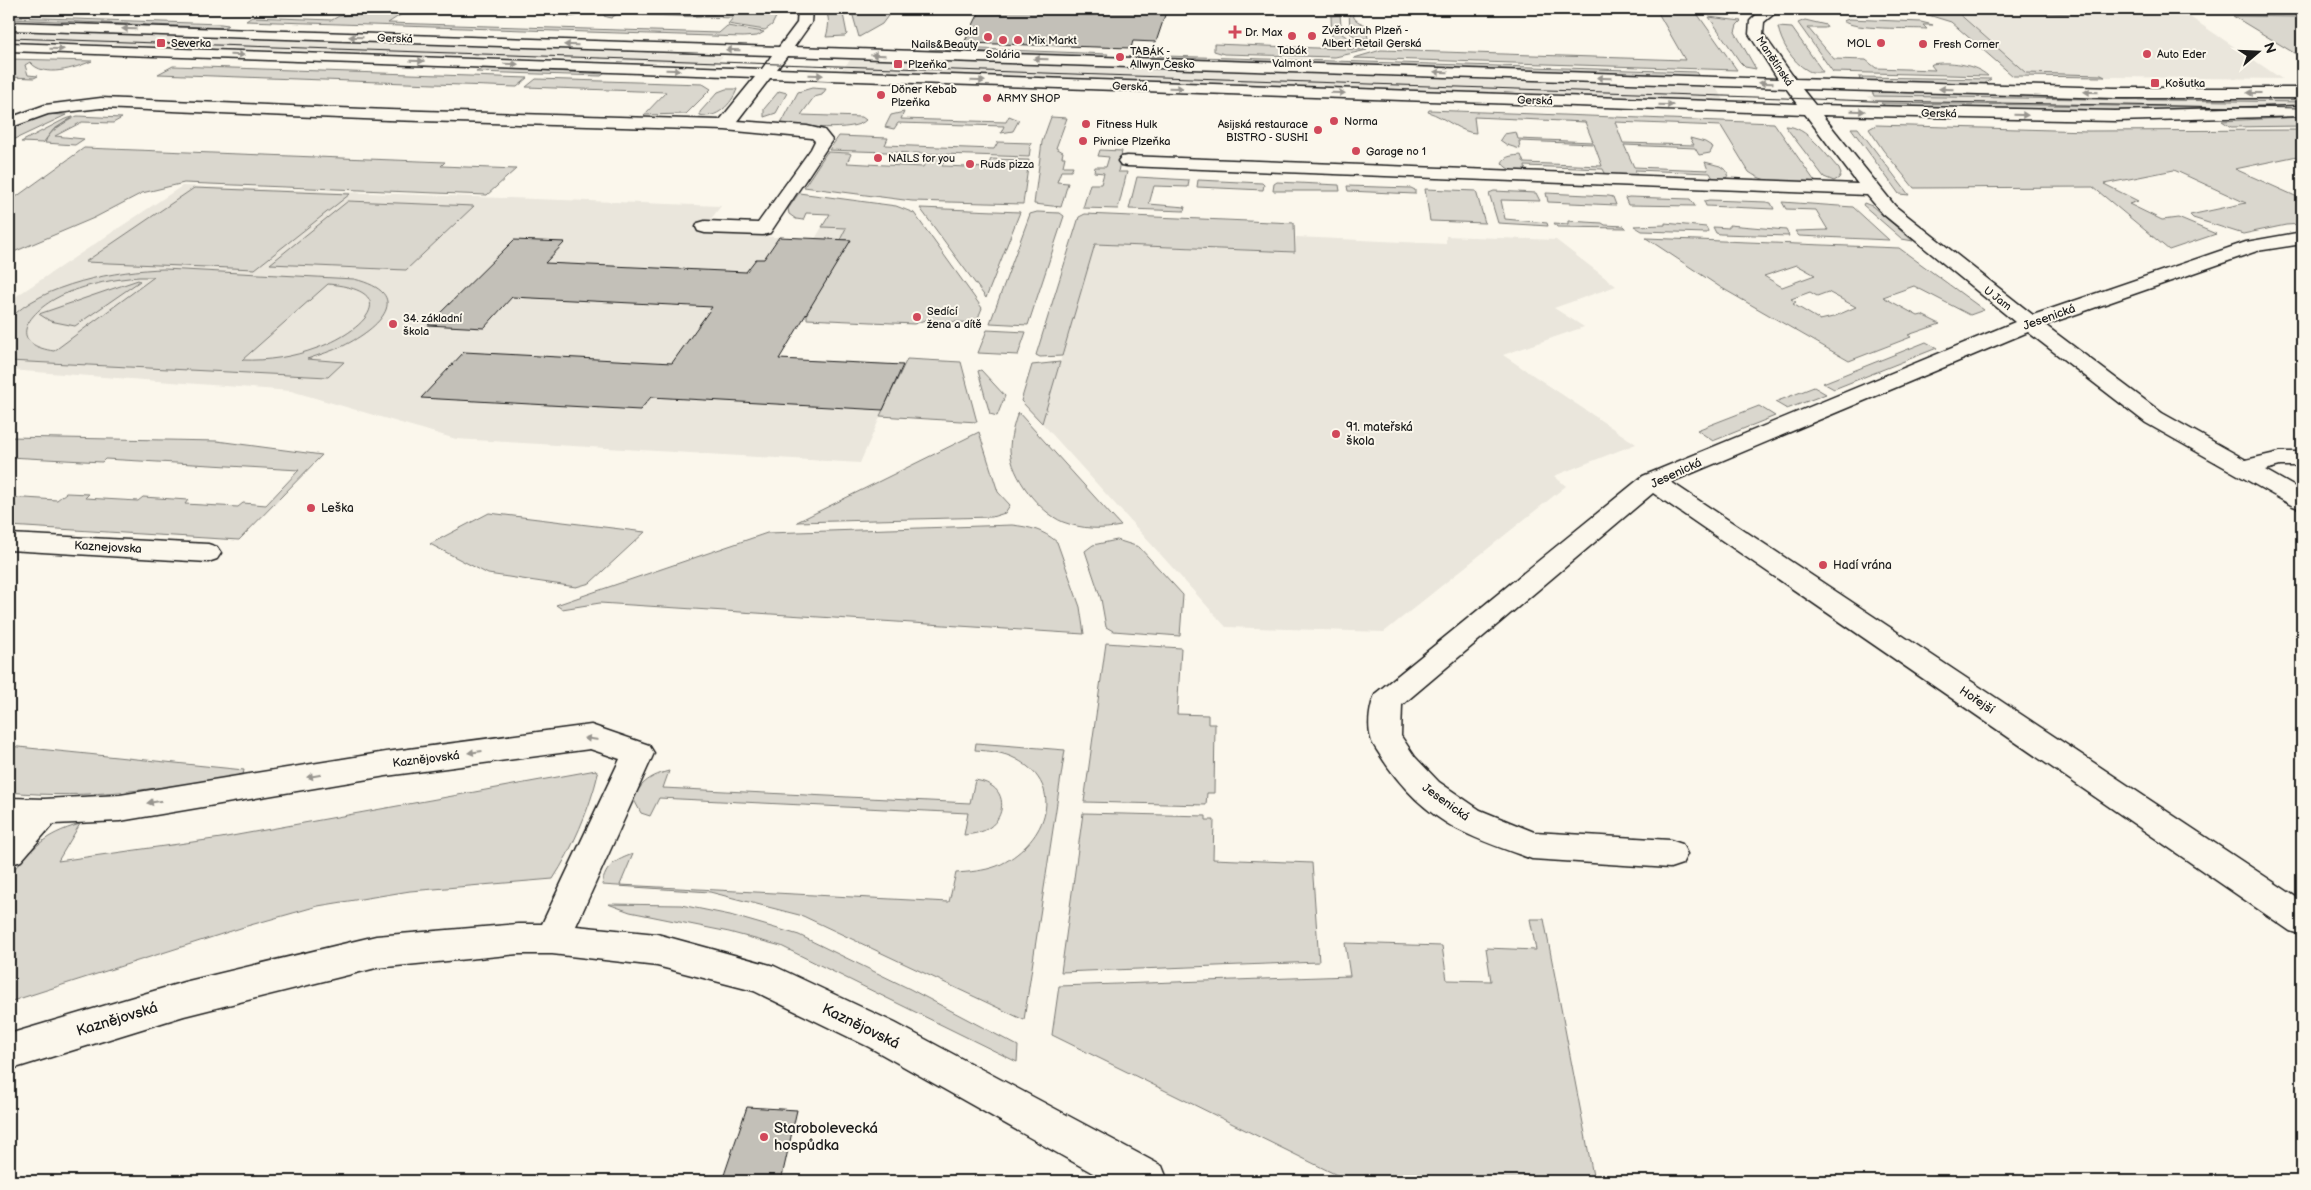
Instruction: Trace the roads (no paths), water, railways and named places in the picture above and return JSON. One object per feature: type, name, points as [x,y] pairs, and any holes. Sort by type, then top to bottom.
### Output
[{"type":"street","points":[[725,125],[804,23],[806,9]]},
{"type":"street","name":"Manětínská","points":[[1748,9],[1770,10]]},
{"type":"street","name":"Manětínská","points":[[1770,10],[1757,21],[1756,34],[1809,109]]},
{"type":"street","name":"Gerská","points":[[9,26],[1790,84],[2115,93],[2302,93]]},
{"type":"street","name":"Gerská","points":[[9,47],[1809,109],[2079,116],[2176,116],[2302,111]]},
{"type":"street","points":[[9,123],[45,110],[101,103],[417,116],[725,125],[807,131],[818,134],[824,140],[763,229],[705,227]]},
{"type":"street","name":"U Jam","points":[[1809,109],[1872,190],[1890,210],[1950,261],[2154,418],[2302,501]]},
{"type":"street","points":[[1127,161],[1872,190]]},
{"type":"street","name":"Jesenická","points":[[1670,854],[1532,846],[1468,819],[1428,791],[1404,766],[1386,738],[1387,701],[1652,481],[2031,323],[2253,246],[2302,238]]},
{"type":"street","points":[[2242,468],[2280,459],[2302,459]]},
{"type":"street","name":"Hořejší","points":[[1652,481],[2302,920]]},
{"type":"street","name":"Kaznejovska","points":[[9,542],[208,553]]},
{"type":"street","name":"Kaznějovská","points":[[9,811],[44,812],[120,808],[386,764],[591,738],[638,753],[552,939]]},
{"type":"street","points":[[9,851],[44,812]]},
{"type":"street","name":"Kaznějovská","points":[[9,1052],[184,999],[376,952],[518,939],[552,939],[658,950],[760,977],[882,1035],[1147,1181]]},
{"type":"tram line","points":[[9,38],[1872,101],[2302,108]]},
{"type":"place","name":"Dr. Max","points":[[1235,32]]},
{"type":"place","name":"Tabák Valmont","points":[[1292,36]]},
{"type":"place","name":"Zvěrokruh Plzeň - Albert Retail Gerská","points":[[1312,36]]},
{"type":"place","name":"Gold Nails&Beauty","points":[[988,37]]},
{"type":"place","name":"Solária","points":[[1003,40]]},
{"type":"place","name":"Mix Markt","points":[[1018,40]]},
{"type":"place","name":"Severka","points":[[161,43]]},
{"type":"place","name":"MOL","points":[[1881,43]]},
{"type":"place","name":"Fresh Corner","points":[[1923,44]]},
{"type":"place","name":"Auto Eder","points":[[2147,54]]},
{"type":"place","name":"TABÁK - Allwyn Česko","points":[[1120,57]]},
{"type":"place","name":"Plzeňka","points":[[898,64]]},
{"type":"place","name":"Košutka","points":[[2155,83]]},
{"type":"place","name":"Döner Kebab Plzeňka","points":[[881,95]]},
{"type":"place","name":"ARMY SHOP","points":[[987,98]]},
{"type":"place","name":"Norma","points":[[1334,121]]},
{"type":"place","name":"Fitness Hulk","points":[[1086,124]]},
{"type":"place","name":"Asijská restaurace BISTRO - SUSHI","points":[[1318,130]]},
{"type":"place","name":"Pivnice Plzeňka","points":[[1083,141]]},
{"type":"place","name":"Garage no 1","points":[[1356,151]]},
{"type":"place","name":"NAILS for you","points":[[878,158]]},
{"type":"place","name":"Ruds pizza","points":[[970,164]]},
{"type":"place","name":"Sedící žena a dítě","points":[[917,317]]},
{"type":"place","name":"34. základní škola","points":[[393,324]]},
{"type":"place","name":"91. mateřská škola","points":[[1336,434]]},
{"type":"place","name":"Leška","points":[[311,508]]},
{"type":"place","name":"Hadí vrána","points":[[1823,565]]},
{"type":"place","name":"Starobolevecká hospůdka","points":[[764,1137]]}]
